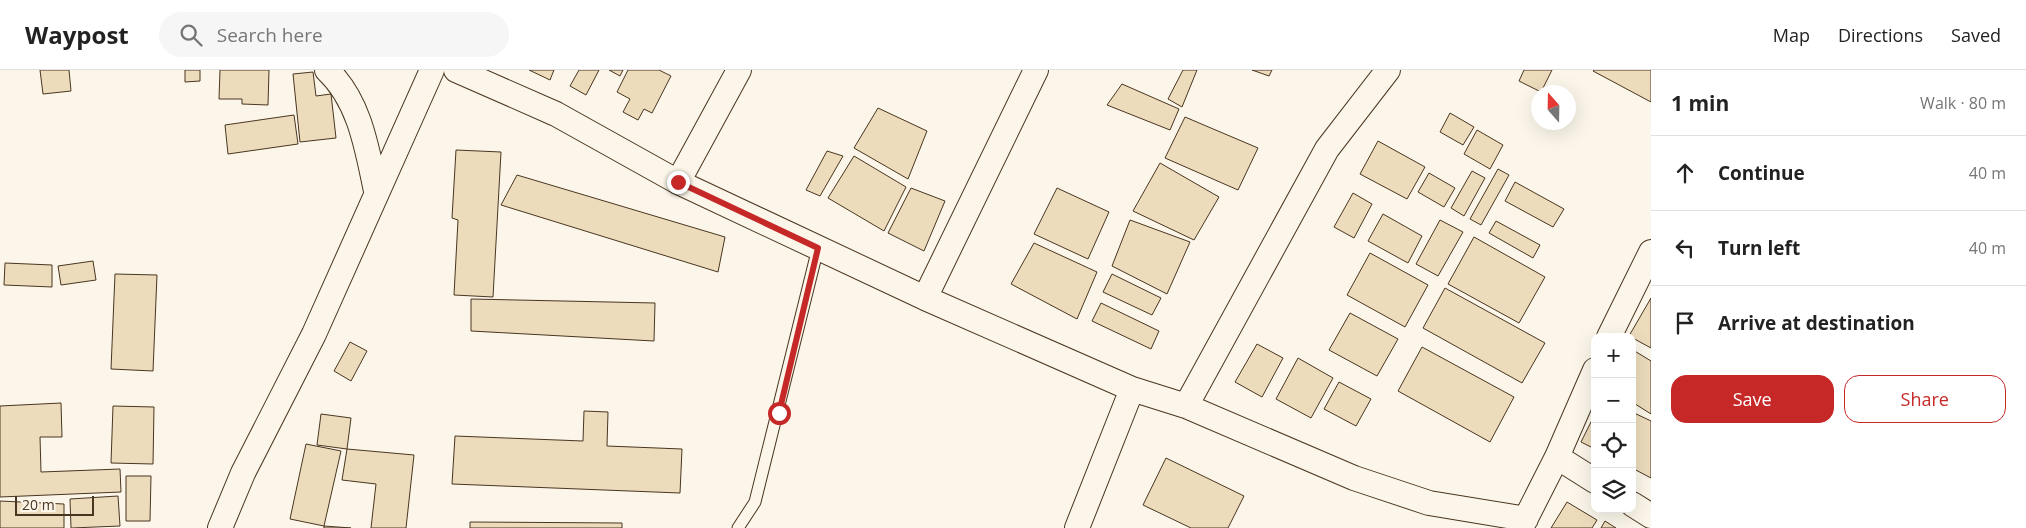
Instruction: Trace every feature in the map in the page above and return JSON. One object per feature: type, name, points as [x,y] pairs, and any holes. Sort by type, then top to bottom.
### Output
[{"type":"street","points":[[327,70],[340,82],[352,104],[365,140],[376,191]]},
{"type":"street","points":[[220,528],[243,473],[314,334],[376,191],[432,70]]},
{"type":"street","points":[[456,70],[556,114],[678,182],[925,298],[1132,389],[1186,406],[1354,478],[1429,504],[1524,523],[1591,378]]},
{"type":"street","points":[[678,182],[739,70]]},
{"type":"street","points":[[925,298],[1036,70]]},
{"type":"street","points":[[1186,406],[1327,150],[1388,70]]},
{"type":"street","points":[[1611,333],[1651,252]]},
{"type":"street","points":[[1077,528],[1132,389]]},
{"type":"street","points":[[1556,457],[1591,479]]},
{"type":"street","points":[[1636,507],[1651,516]]},
{"type":"lane","points":[[738,528],[755,502],[818,248]]},
{"type":"building","points":[[40,70],[69,70],[71,91],[43,94]]},
{"type":"building","points":[[185,70],[200,70],[200,81],[185,82]]},
{"type":"building","points":[[220,70],[269,70],[268,105],[242,104],[242,99],[219,99]]},
{"type":"building","points":[[529,70],[554,70],[550,80]]},
{"type":"building","points":[[579,70],[599,70],[586,95],[570,86]]},
{"type":"building","points":[[609,70],[623,70],[620,76]]},
{"type":"building","points":[[628,70],[659,70],[671,76],[652,113],[644,109],[638,120],[623,112],[630,99],[617,92]]},
{"type":"building","points":[[1183,70],[1197,70],[1182,107],[1168,99]]},
{"type":"building","points":[[1252,70],[1272,70],[1269,76]]},
{"type":"building","points":[[1524,70],[1552,70],[1544,85],[1531,85],[1531,87],[1519,81]]},
{"type":"building","points":[[1651,70],[1651,102],[1593,71]]},
{"type":"building","points":[[313,72],[316,96],[331,94],[336,138],[300,142],[293,74]]},
{"type":"building","points":[[1122,84],[1179,109],[1170,130],[1107,105]]},
{"type":"building","points":[[878,108],[927,131],[908,179],[854,148]]},
{"type":"building","points":[[1450,113],[1474,127],[1463,145],[1440,132]]},
{"type":"building","points":[[294,115],[298,144],[228,154],[225,125]]},
{"type":"building","points":[[1185,117],[1258,148],[1238,190],[1165,158]]},
{"type":"building","points":[[1477,130],[1503,145],[1490,169],[1464,154]]},
{"type":"building","points":[[1378,141],[1425,167],[1407,199],[1360,174]]},
{"type":"building","points":[[456,150],[501,152],[493,297],[454,295],[458,220],[452,218]]},
{"type":"building","points":[[827,151],[843,156],[820,196],[806,190]]},
{"type":"building","points":[[854,156],[906,187],[884,231],[828,198]]},
{"type":"building","points":[[1160,163],[1219,197],[1194,240],[1133,211]]},
{"type":"building","points":[[1498,169],[1509,175],[1481,225],[1470,219]]},
{"type":"building","points":[[1472,171],[1485,178],[1464,216],[1451,208]]},
{"type":"building","points":[[1429,173],[1455,188],[1444,207],[1418,192]]},
{"type":"building","points":[[517,175],[725,237],[718,272],[501,205]]},
{"type":"building","points":[[1515,182],[1564,209],[1553,227],[1505,201]]},
{"type":"building","points":[[911,188],[945,201],[924,251],[888,233]]},
{"type":"building","points":[[1057,188],[1109,212],[1088,259],[1034,234]]},
{"type":"building","points":[[1353,193],[1372,204],[1354,238],[1334,227]]},
{"type":"building","points":[[1383,214],[1422,236],[1408,263],[1368,241]]},
{"type":"building","points":[[1130,220],[1190,242],[1167,294],[1112,266]]},
{"type":"building","points":[[1440,220],[1463,232],[1438,276],[1416,264]]},
{"type":"building","points":[[1496,221],[1540,245],[1533,258],[1489,233]]},
{"type":"building","points":[[1474,237],[1545,277],[1519,323],[1448,284]]},
{"type":"building","points":[[1034,243],[1097,272],[1077,319],[1011,284]]},
{"type":"building","points":[[1370,253],[1428,285],[1405,327],[1347,295]]},
{"type":"building","points":[[93,261],[96,280],[61,285],[58,266]]},
{"type":"building","points":[[5,263],[52,265],[52,287],[4,285]]},
{"type":"building","points":[[115,274],[157,275],[153,371],[111,369]]},
{"type":"building","points":[[1112,274],[1161,298],[1152,315],[1103,292]]},
{"type":"building","points":[[1445,288],[1545,343],[1522,383],[1423,328]]},
{"type":"building","points":[[1651,298],[1651,348],[1636,340],[1636,333],[1631,333]]},
{"type":"building","points":[[471,299],[655,303],[654,341],[471,331]]},
{"type":"building","points":[[1101,303],[1159,331],[1151,349],[1092,321]]},
{"type":"building","points":[[1350,313],[1398,339],[1377,376],[1329,350]]},
{"type":"building","points":[[350,342],[367,351],[351,381],[334,371]]},
{"type":"building","points":[[1257,344],[1283,358],[1262,397],[1235,382]]},
{"type":"building","points":[[1422,347],[1514,397],[1490,442],[1398,391]]},
{"type":"building","points":[[1636,352],[1651,361],[1651,414],[1636,405]]},
{"type":"building","points":[[1298,358],[1333,378],[1311,418],[1276,399]]},
{"type":"building","points":[[1339,382],[1371,399],[1356,426],[1324,409]]},
{"type":"building","points":[[61,403],[62,437],[40,437],[41,472],[120,469],[121,492],[0,497],[0,406]]},
{"type":"building","points":[[113,406],[154,407],[153,464],[111,463]]},
{"type":"building","points":[[584,411],[608,412],[607,446],[682,449],[680,493],[452,484],[455,436],[583,441]]},
{"type":"building","points":[[321,414],[351,418],[347,449],[317,445]]},
{"type":"building","points":[[1636,414],[1651,421],[1651,478],[1636,470]]},
{"type":"building","points":[[1591,422],[1591,447],[1581,442]]},
{"type":"building","points":[[306,444],[341,451],[324,526],[290,519]]},
{"type":"building","points":[[347,449],[414,455],[406,528],[371,528],[376,484],[342,480]]},
{"type":"building","points":[[1166,458],[1244,496],[1228,528],[1191,528],[1143,505]]},
{"type":"building","points":[[126,476],[151,476],[150,521],[126,521]]},
{"type":"building","points":[[118,496],[120,526],[71,528],[70,499]]},
{"type":"building","points":[[0,501],[64,504],[64,528],[0,528]]},
{"type":"building","points":[[1567,502],[1597,520],[1592,528],[1551,528]]},
{"type":"building","points":[[1605,521],[1616,528],[1601,528]]},
{"type":"building","points":[[470,522],[622,523],[622,528],[470,528]]},
{"type":"building","points":[[324,526],[351,528],[324,528]]},
{"type":"route","points":[[678,182],[818,248],[779,413]]}]
